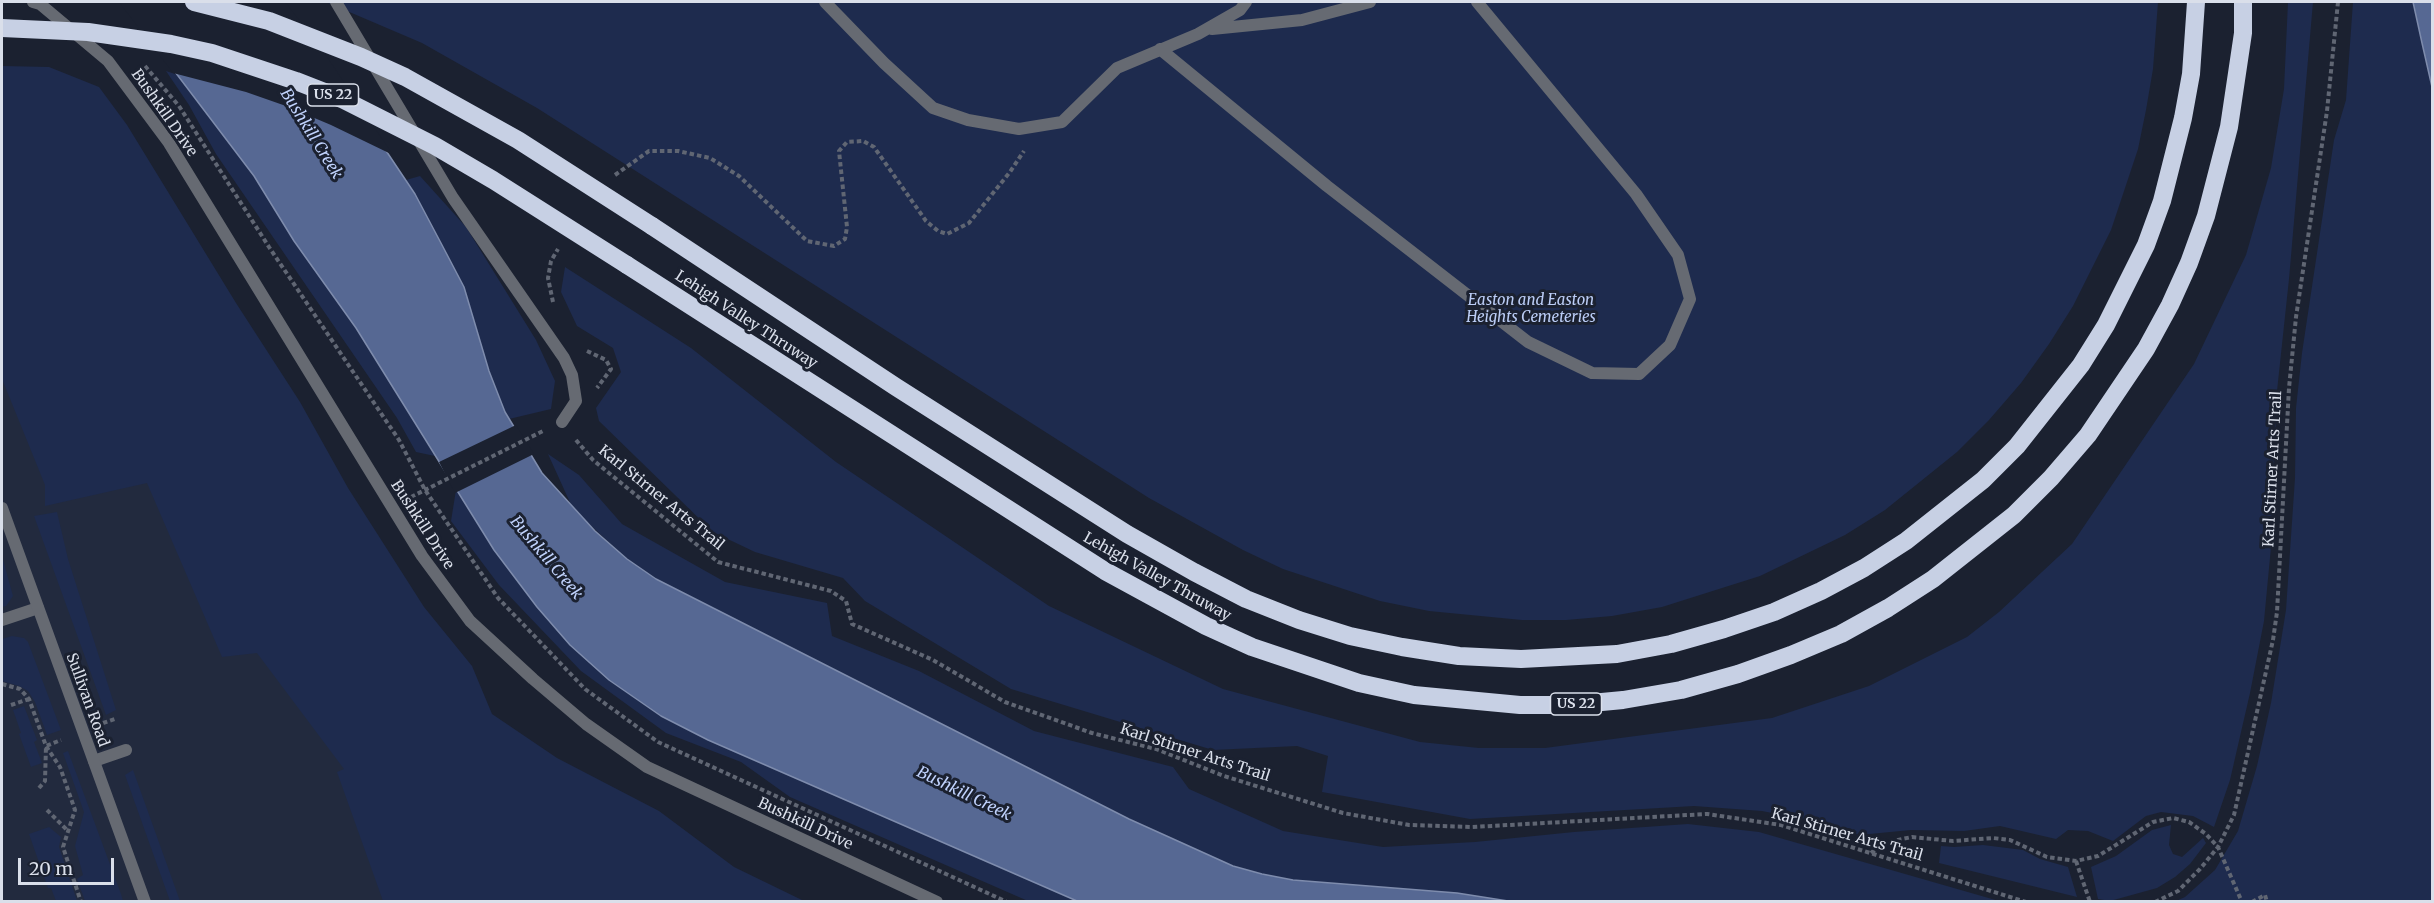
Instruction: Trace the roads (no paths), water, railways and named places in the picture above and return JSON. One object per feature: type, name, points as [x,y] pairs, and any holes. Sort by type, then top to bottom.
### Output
[{"type":"highway","name":"Lehigh Valley Thruway","points":[[194,2],[269,21],[332,45],[405,77],[518,140],[896,387],[1117,527],[1246,599],[1299,620],[1402,647],[1459,656],[1521,659],[1617,654],[1671,644],[1774,612],[1864,568],[1914,535],[1983,480],[2017,446],[2081,365],[2106,326],[2146,245],[2162,201],[2183,118],[2192,63],[2196,2]]},
{"type":"highway","name":"Lehigh Valley Thruway","points":[[2,28],[88,32],[171,44],[244,63],[296,81],[384,119],[494,180],[1105,571],[1206,626],[1252,647],[1359,683],[1414,694],[1520,705],[1570,705],[1623,700],[1681,690],[1738,674],[1841,634],[1888,608],[1933,579],[2014,515],[2051,478],[2088,435],[2130,375],[2170,305],[2189,263],[2206,216],[2229,127],[2237,81],[2243,2]]},
{"type":"street","name":"Bushkill Drive","points":[[33,2],[40,4],[108,61],[170,143],[422,556],[470,621],[586,724],[647,767],[938,902]]},
{"type":"street","points":[[336,2],[453,198],[564,358],[572,375],[576,401],[562,422]]},
{"type":"street","points":[[825,2],[884,63],[933,108],[968,120],[1019,129],[1062,122],[1117,68],[1205,30],[1240,10],[1246,2]]},
{"type":"street","points":[[1205,30],[1302,20],[1370,2]]},
{"type":"street","points":[[1160,50],[1327,186],[1528,342],[1592,373],[1640,374],[1670,345],[1690,299],[1678,255],[1636,194],[1477,2]]},
{"type":"street","name":"Sullivan Road","points":[[2,512],[144,902]]},
{"type":"street","points":[[2,620],[38,608]]},
{"type":"street","points":[[94,761],[126,750]]},
{"type":"water","name":"Bushkill Creek","points":[[122,2],[316,46],[415,194],[442,245],[464,287],[489,371],[505,412],[542,473],[595,531],[627,559],[656,579],[1129,819],[1233,866],[1293,880],[1457,893],[1508,901],[1077,901],[708,740],[661,716],[609,680],[570,645],[537,607],[494,550],[356,328],[294,241],[254,176]]},
{"type":"water","points":[[2413,2],[2432,2],[2432,87],[2422,43]]},
{"type":"park label","name":"Easton and Easton Heights Cemeteries","points":[[1531,310]]}]
